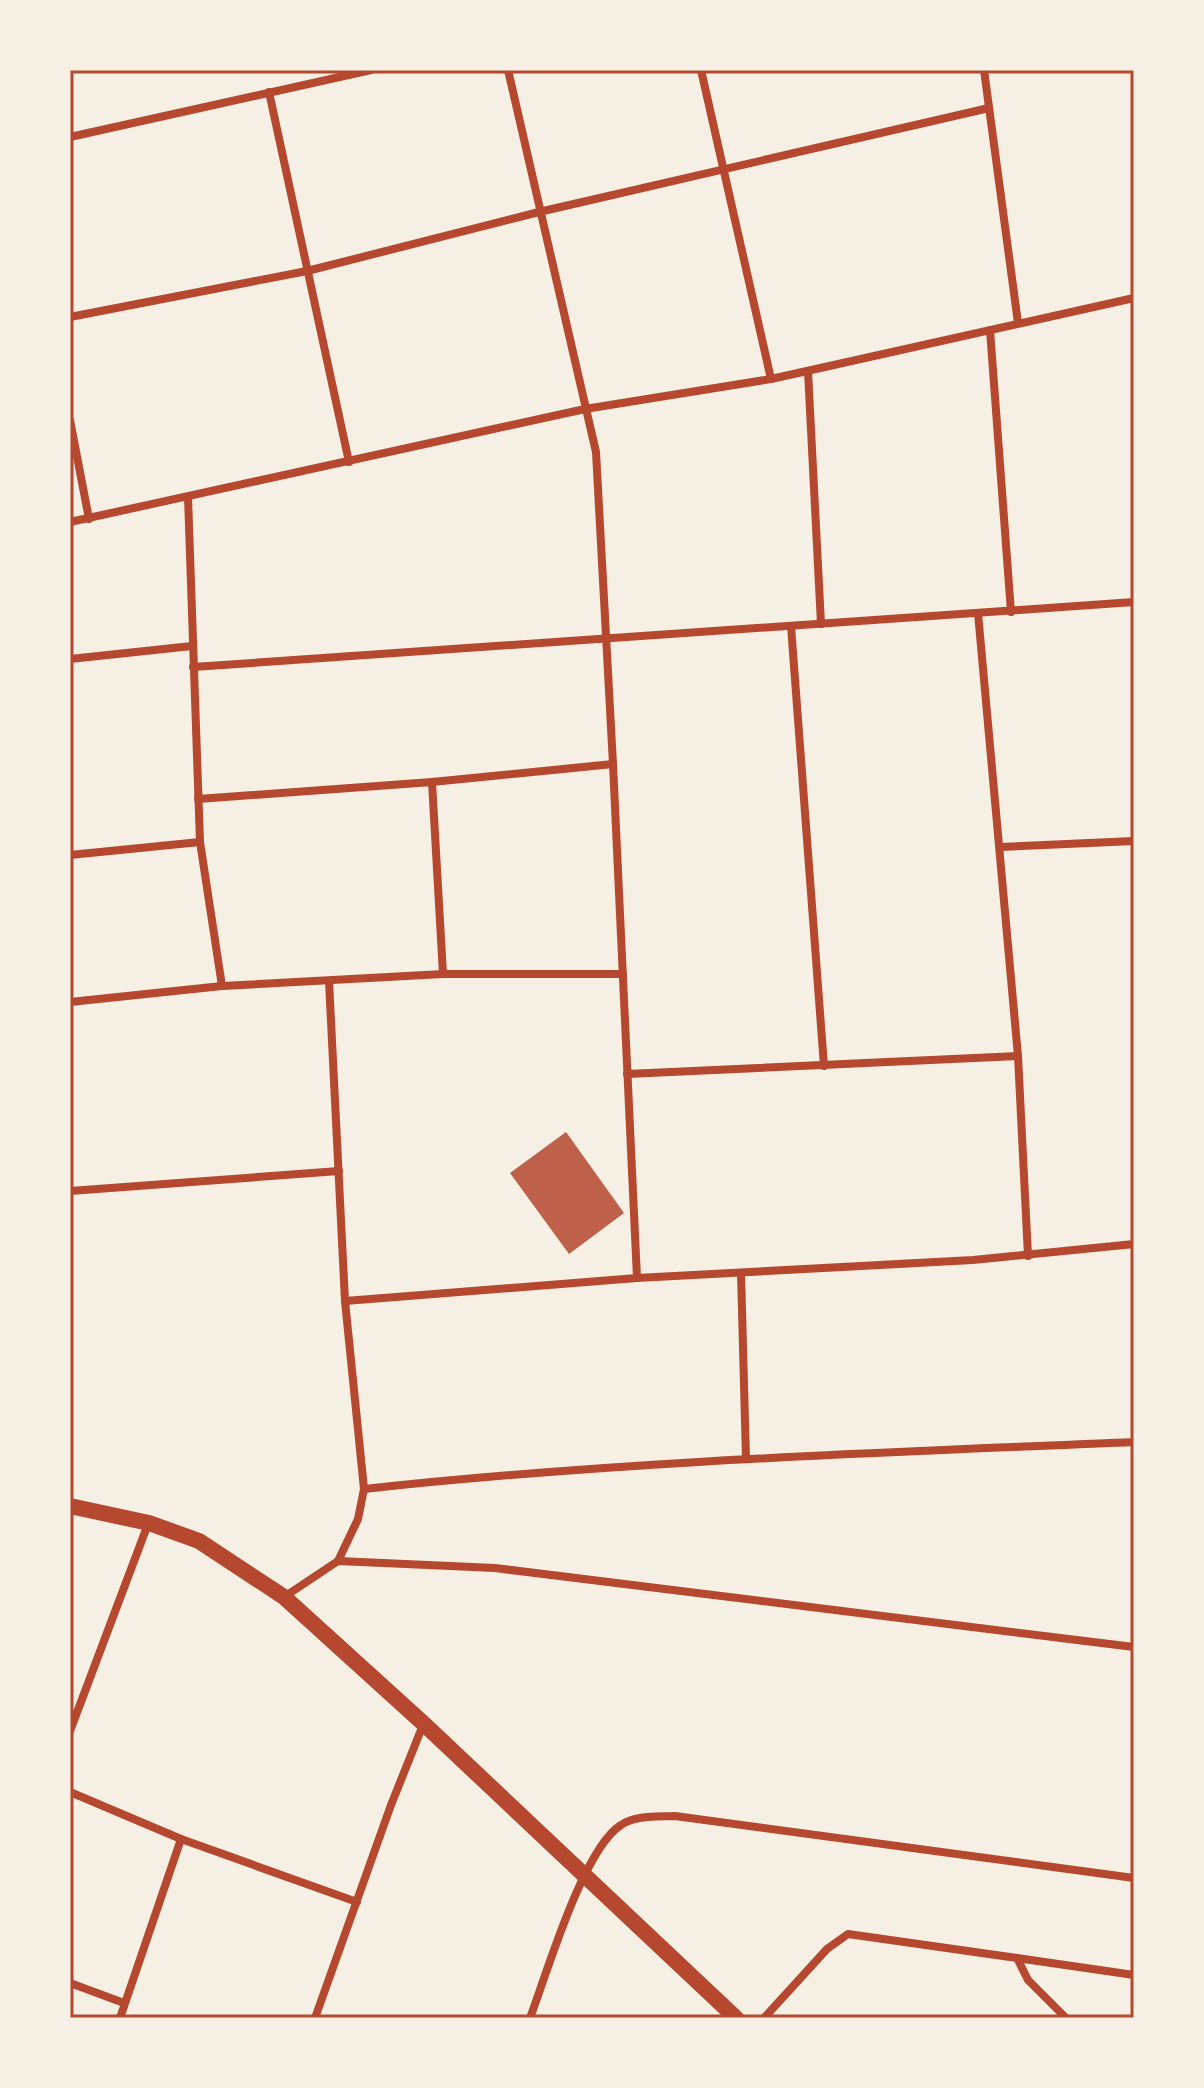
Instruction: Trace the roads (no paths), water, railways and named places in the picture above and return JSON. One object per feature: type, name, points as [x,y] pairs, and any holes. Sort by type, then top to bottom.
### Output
[{"type":"main road","points":[[70,1506],[149,1523],[199,1541],[284,1597],[424,1724],[736,2018]]},
{"type":"street","points":[[70,137],[371,70]]},
{"type":"street","points":[[508,70],[596,452],[637,1278]]},
{"type":"street","points":[[701,70],[771,379]]},
{"type":"street","points":[[984,70],[1018,323]]},
{"type":"street","points":[[269,92],[349,462]]},
{"type":"street","points":[[70,317],[307,271],[539,212],[989,108]]},
{"type":"street","points":[[70,522],[585,409],[771,379],[1134,298]]},
{"type":"street","points":[[990,330],[1011,612]]},
{"type":"street","points":[[808,371],[821,624]]},
{"type":"street","points":[[70,420],[89,519]]},
{"type":"street","points":[[188,497],[200,842],[222,986]]},
{"type":"street","points":[[193,667],[1134,602]]},
{"type":"street","points":[[978,613],[1018,1056],[1028,1256]]},
{"type":"street","points":[[791,626],[824,1066]]},
{"type":"street","points":[[70,659],[192,646]]},
{"type":"street","points":[[198,799],[432,782],[613,764]]},
{"type":"street","points":[[432,782],[443,974]]},
{"type":"street","points":[[1000,847],[1134,841]]},
{"type":"street","points":[[70,855],[200,842]]},
{"type":"street","points":[[70,1002],[222,986],[443,974],[623,974]]},
{"type":"street","points":[[284,1597],[338,1561],[358,1519],[364,1489],[345,1301],[329,981]]},
{"type":"street","points":[[627,1074],[1018,1056]]},
{"type":"street","points":[[70,1191],[339,1171]]},
{"type":"street","points":[[345,1301],[637,1278],[1028,1256],[1134,1244]]},
{"type":"street","points":[[741,1273],[746,1459]]},
{"type":"street","points":[[364,1489],[447,1480],[746,1459],[1134,1442]]},
{"type":"street","points":[[70,1731],[149,1523]]},
{"type":"street","points":[[338,1561],[495,1568],[1134,1647]]},
{"type":"street","points":[[315,2018],[391,1805],[424,1724]]},
{"type":"street","points":[[70,1792],[181,1839],[357,1902]]},
{"type":"street","points":[[530,2018],[583,1876],[603,1841],[620,1825],[634,1819],[675,1816],[1134,1878]]},
{"type":"street","points":[[120,2018],[181,1839]]},
{"type":"street","points":[[764,2018],[837,1940],[848,1934],[1134,1975]]},
{"type":"street","points":[[1017,1958],[1028,1980],[1066,2018]]},
{"type":"street","points":[[70,1983],[124,2003]]}]
